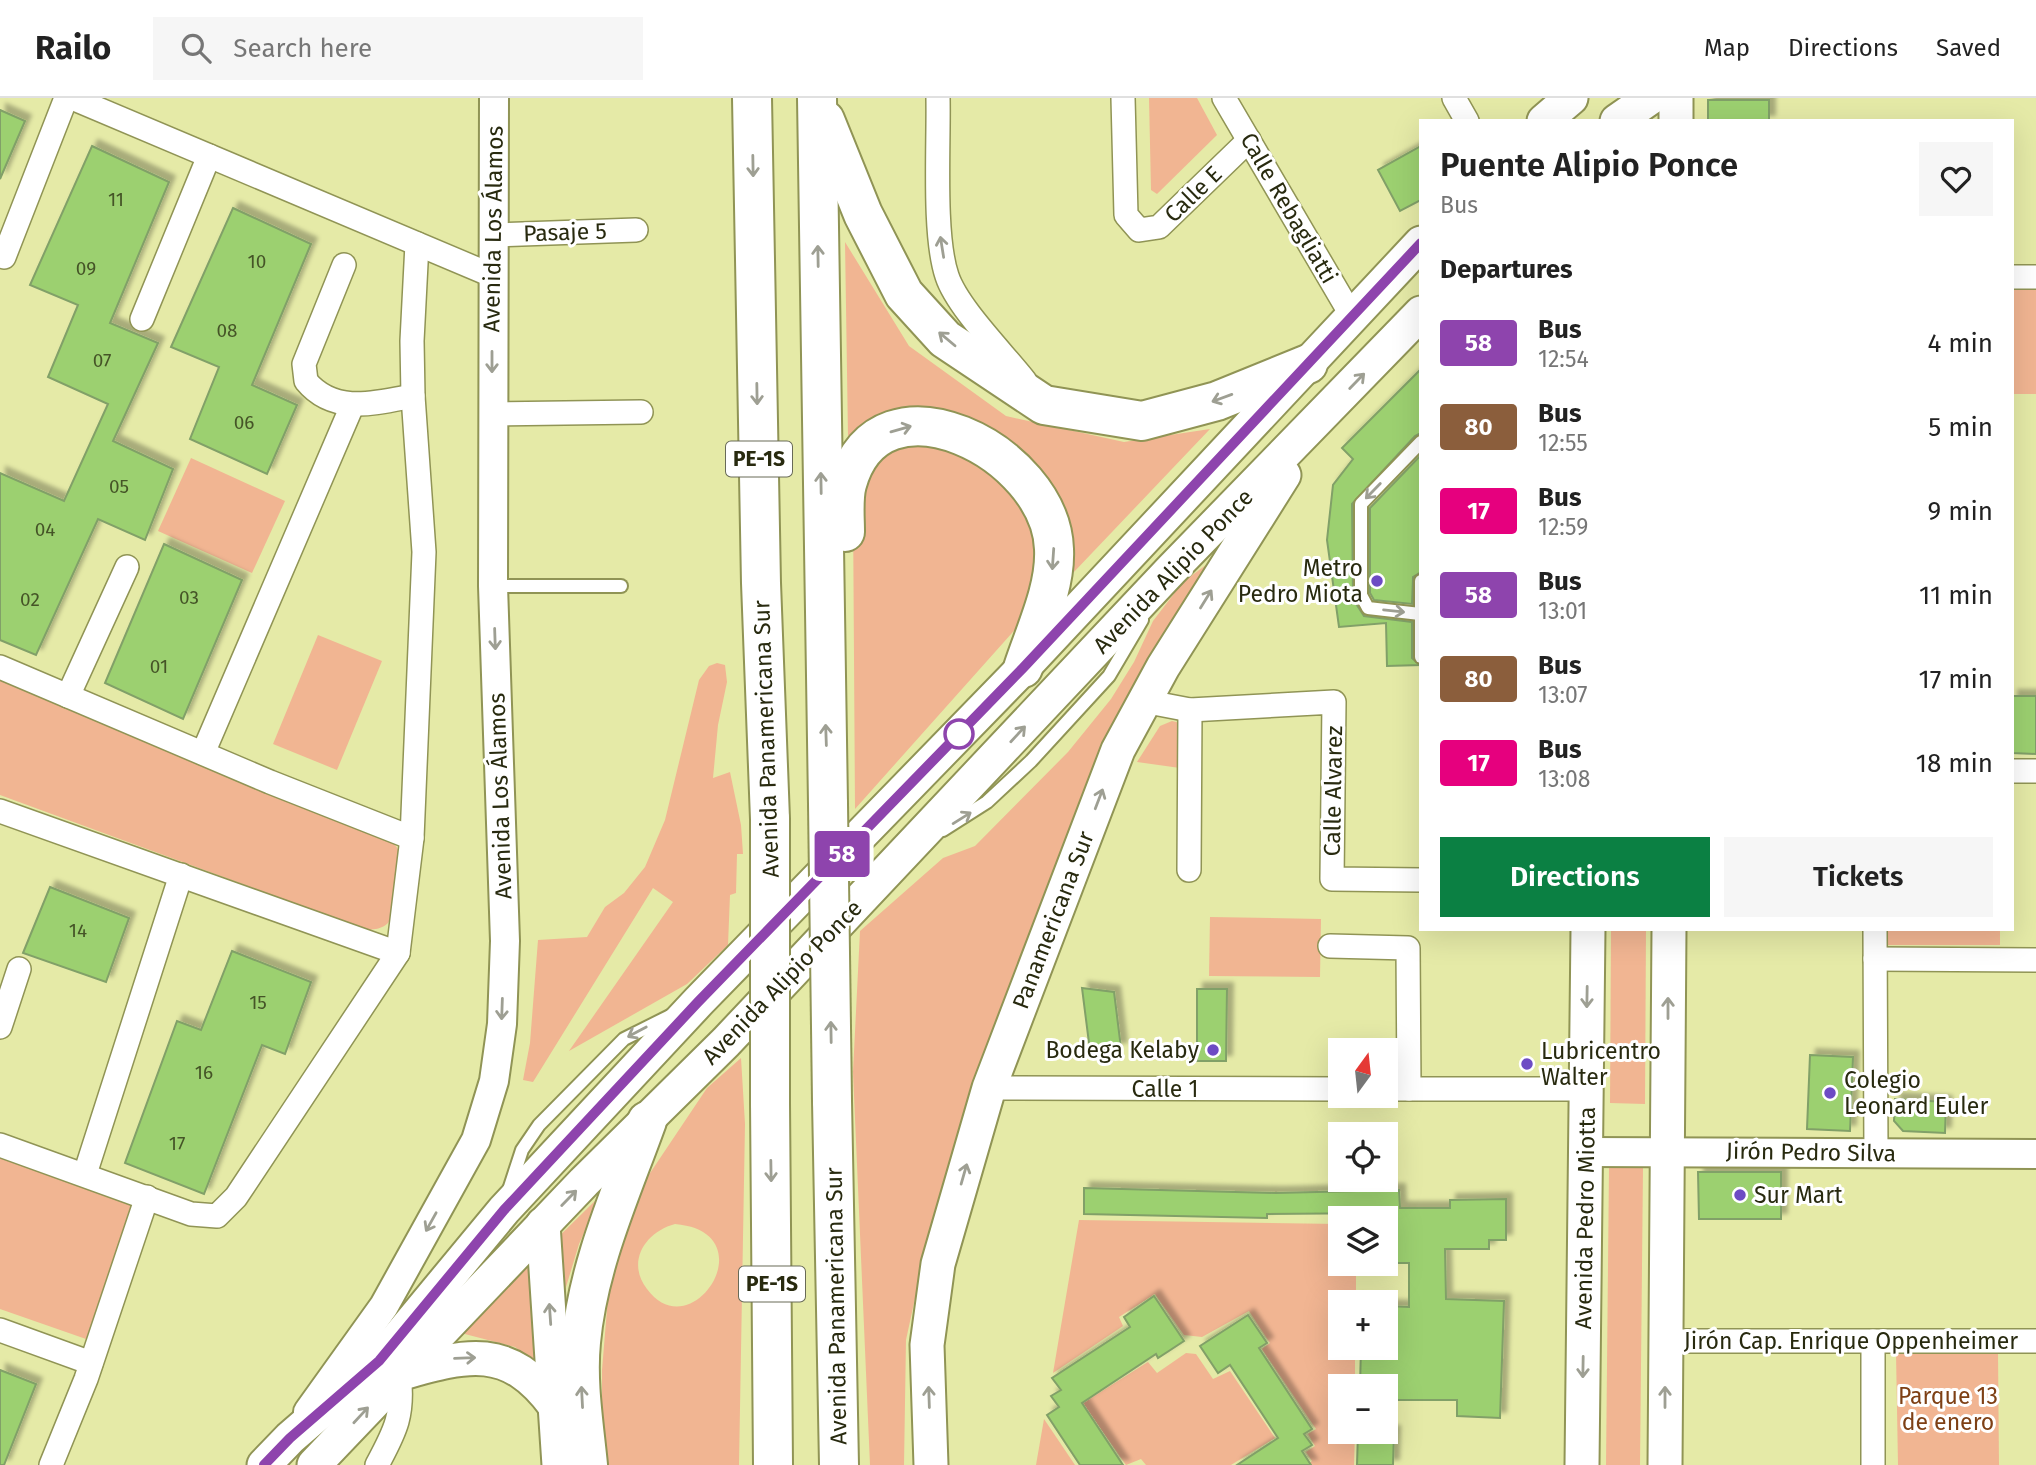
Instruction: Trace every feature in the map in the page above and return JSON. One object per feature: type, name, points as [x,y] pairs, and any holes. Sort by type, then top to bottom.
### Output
[{"type":"highway","name":"Avenida Panamericana Sur","points":[[752,98],[761,583],[770,819],[773,1465]]},
{"type":"highway","name":"Avenida Panamericana Sur","points":[[817,98],[823,636],[837,1338],[846,1459]]},
{"type":"highway","points":[[817,98],[863,214],[904,294],[945,339],[1044,405],[1142,421],[1216,401],[1308,364]]},
{"type":"highway","points":[[823,636],[844,601],[847,484],[855,465],[859,456],[884,434],[917,424],[948,430],[981,445],[1014,468],[1039,496],[1048,516],[1054,549],[1052,575],[1023,668]]},
{"type":"highway","points":[[588,1465],[581,1395],[581,1342],[589,1290],[602,1241],[647,1121]]},
{"type":"highway","points":[[765,1465],[772,1408]]},
{"type":"main road","points":[[1546,119],[1571,98]]},
{"type":"main road","points":[[1585,98],[1585,119]]},
{"type":"main road","points":[[1620,119],[1650,98]]},
{"type":"main road","points":[[1676,98],[1676,119]]},
{"type":"main road","name":"Avenida Alipio Ponce","points":[[264,1465],[290,1438],[379,1361],[504,1210],[698,1002],[1023,668],[1419,245]]},
{"type":"main road","name":"Avenida Alipio Ponce","points":[[314,1465],[543,1224],[647,1121],[904,855],[1171,570],[1317,423],[1419,315]]},
{"type":"main road","name":"Panamericana Sur","points":[[930,1465],[927,1345],[938,1264],[989,1088],[1118,751],[1143,701],[1317,423]]},
{"type":"main road","name":"Avenida Pedro Miotta","points":[[1582,1465],[1588,931]]},
{"type":"main road","points":[[1665,1465],[1669,931]]},
{"type":"main road","points":[[543,1224],[559,1465]]},
{"type":"main road","points":[[399,1374],[459,1357],[484,1358],[523,1371],[540,1385],[555,1406]]},
{"type":"street","points":[[4,257],[66,98]]},
{"type":"street","points":[[72,98],[491,275]]},
{"type":"street","name":"Avenida Los Álamos","points":[[290,1438],[384,1306],[476,1140],[494,1081],[502,1024],[505,941],[493,586],[491,275],[494,98]]},
{"type":"street","points":[[938,98],[941,237],[947,277],[968,310],[1044,405]]},
{"type":"street","name":"Calle E","points":[[1124,98],[1126,215],[1139,230],[1159,227],[1249,140]]},
{"type":"street","name":"Calle Rebagliatti","points":[[1224,98],[1353,318]]},
{"type":"street","points":[[1454,98],[1466,119]]},
{"type":"street","points":[[142,319],[209,156]]},
{"type":"street","name":"Pasaje 5","points":[[493,235],[636,230]]},
{"type":"street","points":[[0,1145],[191,1214],[217,1216],[236,1197],[398,953],[412,838],[424,552],[413,396],[412,341],[417,244]]},
{"type":"street","points":[[344,265],[304,364],[303,373],[311,388],[352,406],[413,396]]},
{"type":"street","points":[[2014,277],[2036,277]]},
{"type":"street","points":[[202,753],[352,406]]},
{"type":"street","points":[[492,414],[641,412]]},
{"type":"street","points":[[68,696],[127,567]]},
{"type":"street","points":[[0,667],[412,838]]},
{"type":"street","points":[[1143,701],[1190,710],[1189,870]]},
{"type":"street","name":"Calle Alvarez","points":[[1190,710],[1334,702],[1332,879],[1419,880]]},
{"type":"street","points":[[2014,771],[2036,771]]},
{"type":"street","points":[[0,811],[398,953]]},
{"type":"street","points":[[85,1174],[181,875]]},
{"type":"street","points":[[1875,931],[1876,1154]]},
{"type":"street","points":[[1330,946],[1408,948],[1398,1076]]},
{"type":"street","points":[[1875,959],[2036,960]]},
{"type":"street","points":[[0,1027],[19,970]]},
{"type":"street","name":"Calle 1","points":[[989,1088],[1328,1089]]},
{"type":"street","points":[[1398,1089],[1586,1089]]},
{"type":"street","name":"Jirón Pedro Silva","points":[[1586,1152],[1667,1150],[2036,1154]]},
{"type":"street","points":[[51,1465],[91,1363],[147,1197]]},
{"type":"street","points":[[0,1330],[91,1363]]},
{"type":"street","name":"Jirón Cap. Enrique Oppenheimer","points":[[1666,1341],[2036,1341]]},
{"type":"street","points":[[1873,1342],[1873,1465]]},
{"type":"street","points":[[377,1465],[391,1441],[403,1405],[399,1374]]},
{"type":"lane","points":[[1419,444],[1361,504],[1361,595],[1368,608],[1419,614]]},
{"type":"lane","points":[[493,586],[621,586]]},
{"type":"green space","points":[[1149,98],[1197,98],[1217,135],[1157,194],[1151,190]]},
{"type":"green space","points":[[845,242],[909,346],[1006,416],[1124,442],[1210,429],[1073,573],[1061,514],[896,415],[848,436]]},
{"type":"green space","points":[[2014,284],[2036,284],[2036,394],[2014,394]]},
{"type":"green space","points":[[915,442],[943,446],[964,454],[976,461],[1009,492],[1027,521],[1032,536],[1037,570],[1036,606],[855,809],[853,506],[862,480],[873,463],[889,451]]},
{"type":"green space","points":[[191,458],[285,501],[252,573],[158,531]]},
{"type":"green space","points":[[1218,556],[983,1073],[945,1178],[928,1238],[906,1340],[904,1465],[870,1465],[853,1072],[860,931],[943,858],[975,846],[1068,752],[1111,699],[1134,662],[1153,621],[1183,582]]},
{"type":"green space","points":[[318,635],[382,661],[337,770],[273,744]]},
{"type":"green space","points":[[717,663],[725,665],[727,682],[718,725],[713,778],[730,772],[741,825],[743,854],[737,854],[736,893],[730,895],[728,945],[687,984],[569,1051],[673,902],[653,888],[533,1082],[523,1080],[530,1043],[538,940],[587,937],[605,907],[624,893],[645,867],[665,820],[699,680],[709,666]]},
{"type":"green space","points":[[0,673],[384,836],[397,847],[400,858],[396,900],[388,923],[381,928],[368,930],[0,795]]},
{"type":"green space","points":[[1172,721],[1180,723],[1180,768],[1137,762],[1160,726]]},
{"type":"green space","points":[[1210,917],[1321,919],[1320,977],[1209,976]]},
{"type":"green space","points":[[1611,931],[1646,931],[1645,1104],[1610,1103]]},
{"type":"green space","points":[[1887,931],[2000,931],[2000,945],[1887,945]]},
{"type":"green space","points":[[741,1058],[745,1124],[739,1465],[607,1465],[602,1419],[602,1370],[610,1273],[636,1194],[707,1088]],"holes":[[[675,1224],[702,1232],[716,1246],[719,1264],[713,1282],[700,1297],[683,1306],[665,1304],[647,1289],[641,1279],[638,1269],[642,1249],[655,1234]]]},
{"type":"green space","points":[[0,1151],[135,1199],[86,1339],[0,1309]]},
{"type":"green space","points":[[1609,1168],[1643,1168],[1640,1465],[1606,1465]]},
{"type":"green space","points":[[601,1195],[579,1244],[566,1287],[561,1336],[545,1369],[515,1347],[461,1333]]},
{"type":"green space","points":[[1079,1220],[1328,1224],[1328,1276],[1356,1276],[1356,1290],[1328,1290],[1328,1360],[1355,1360],[1355,1374],[1328,1374],[1328,1444],[1355,1444],[1354,1465],[1307,1465],[1312,1461],[1306,1452],[1315,1446],[1308,1434],[1316,1429],[1262,1349],[1270,1343],[1249,1311],[1202,1337],[1184,1335],[1155,1294],[1119,1317],[1123,1326],[1053,1373]]},
{"type":"green space","name":"Parque 13 de enero","points":[[1998,1352],[1999,1465],[1898,1465],[1896,1353]]},
{"type":"green space","points":[[1186,1353],[1196,1354],[1213,1379],[1230,1371],[1275,1438],[1231,1465],[1146,1465],[1141,1459],[1126,1465],[1083,1403],[1148,1362],[1157,1373]]},
{"type":"green space","points":[[1044,1419],[1075,1465],[1036,1465]]},
{"type":"building","points":[[1708,100],[1769,100],[1769,119],[1708,119]]},
{"type":"building","points":[[0,110],[25,121],[0,179]]},
{"type":"building","points":[[92,146],[169,182],[110,323],[158,343],[113,441],[173,469],[145,540],[98,519],[36,655],[0,640],[0,473],[64,501],[108,404],[48,377],[78,305],[30,285]]},
{"type":"building","points":[[1419,147],[1419,201],[1400,211],[1378,170]]},
{"type":"building","points":[[233,208],[311,244],[252,385],[297,405],[267,474],[190,439],[219,367],[171,347]]},
{"type":"building","points":[[1419,371],[1419,434],[1352,504],[1353,599],[1364,616],[1412,622],[1412,658],[1419,665],[1387,666],[1386,623],[1339,627],[1327,540],[1333,485],[1353,459],[1342,448]]},
{"type":"building","points":[[1419,457],[1419,573],[1413,577],[1412,604],[1374,600],[1370,593],[1370,508]]},
{"type":"building","points":[[164,544],[242,580],[183,719],[105,683]]},
{"type":"building","points":[[2014,696],[2036,696],[2036,754],[2014,753]]},
{"type":"building","points":[[50,887],[129,918],[106,982],[23,953]]},
{"type":"building","points":[[232,951],[311,982],[285,1054],[262,1045],[204,1194],[125,1163],[177,1021],[201,1030]]},
{"type":"building","points":[[1082,988],[1114,992],[1121,1048],[1090,1051]]},
{"type":"building","points":[[1197,989],[1227,989],[1226,1061],[1197,1061]]},
{"type":"building","name":"Colegio Leonard Euler","points":[[1810,1055],[1853,1057],[1850,1131],[1807,1129]]},
{"type":"building","points":[[1895,1099],[1946,1102],[1945,1133],[1903,1131],[1894,1121]]},
{"type":"building","name":"Sur Mart","points":[[1698,1172],[1781,1172],[1781,1219],[1699,1219]]},
{"type":"building","points":[[1084,1188],[1276,1193],[1399,1190],[1400,1208],[1450,1208],[1450,1200],[1506,1199],[1506,1240],[1489,1240],[1489,1249],[1445,1249],[1446,1299],[1504,1301],[1500,1418],[1457,1416],[1457,1400],[1398,1400],[1398,1374],[1360,1374],[1361,1360],[1398,1360],[1398,1307],[1409,1307],[1409,1263],[1398,1263],[1398,1206],[1328,1206],[1328,1213],[1267,1214],[1267,1218],[1084,1214]]},
{"type":"building","points":[[1154,1296],[1184,1341],[1158,1358],[1156,1354],[1082,1403],[1123,1465],[1080,1465],[1047,1415],[1059,1407],[1051,1396],[1061,1390],[1052,1378],[1130,1327],[1124,1317]]},
{"type":"building","points":[[1248,1315],[1267,1343],[1259,1348],[1312,1429],[1304,1434],[1312,1445],[1302,1451],[1311,1465],[1237,1465],[1278,1438],[1230,1365],[1218,1373],[1200,1346]]},
{"type":"building","points":[[0,1370],[36,1384],[4,1465],[0,1465]]},
{"type":"building","points":[[1358,1444],[1394,1444],[1393,1465],[1357,1465]]},
{"type":"bus line","name":"58","points":[[264,1465],[290,1438],[379,1361],[504,1210],[698,1002],[1023,668],[1419,245]]},
{"type":"place","name":"Metro Pedro Miota","points":[[1377,581]]},
{"type":"place","name":"Bodega Kelaby","points":[[1213,1050]]},
{"type":"place","name":"Lubricentro Walter","points":[[1527,1064]]},
{"type":"place","name":"Colegio Leonard Euler","points":[[1830,1093]]},
{"type":"place","name":"Sur Mart","points":[[1740,1195]]}]
